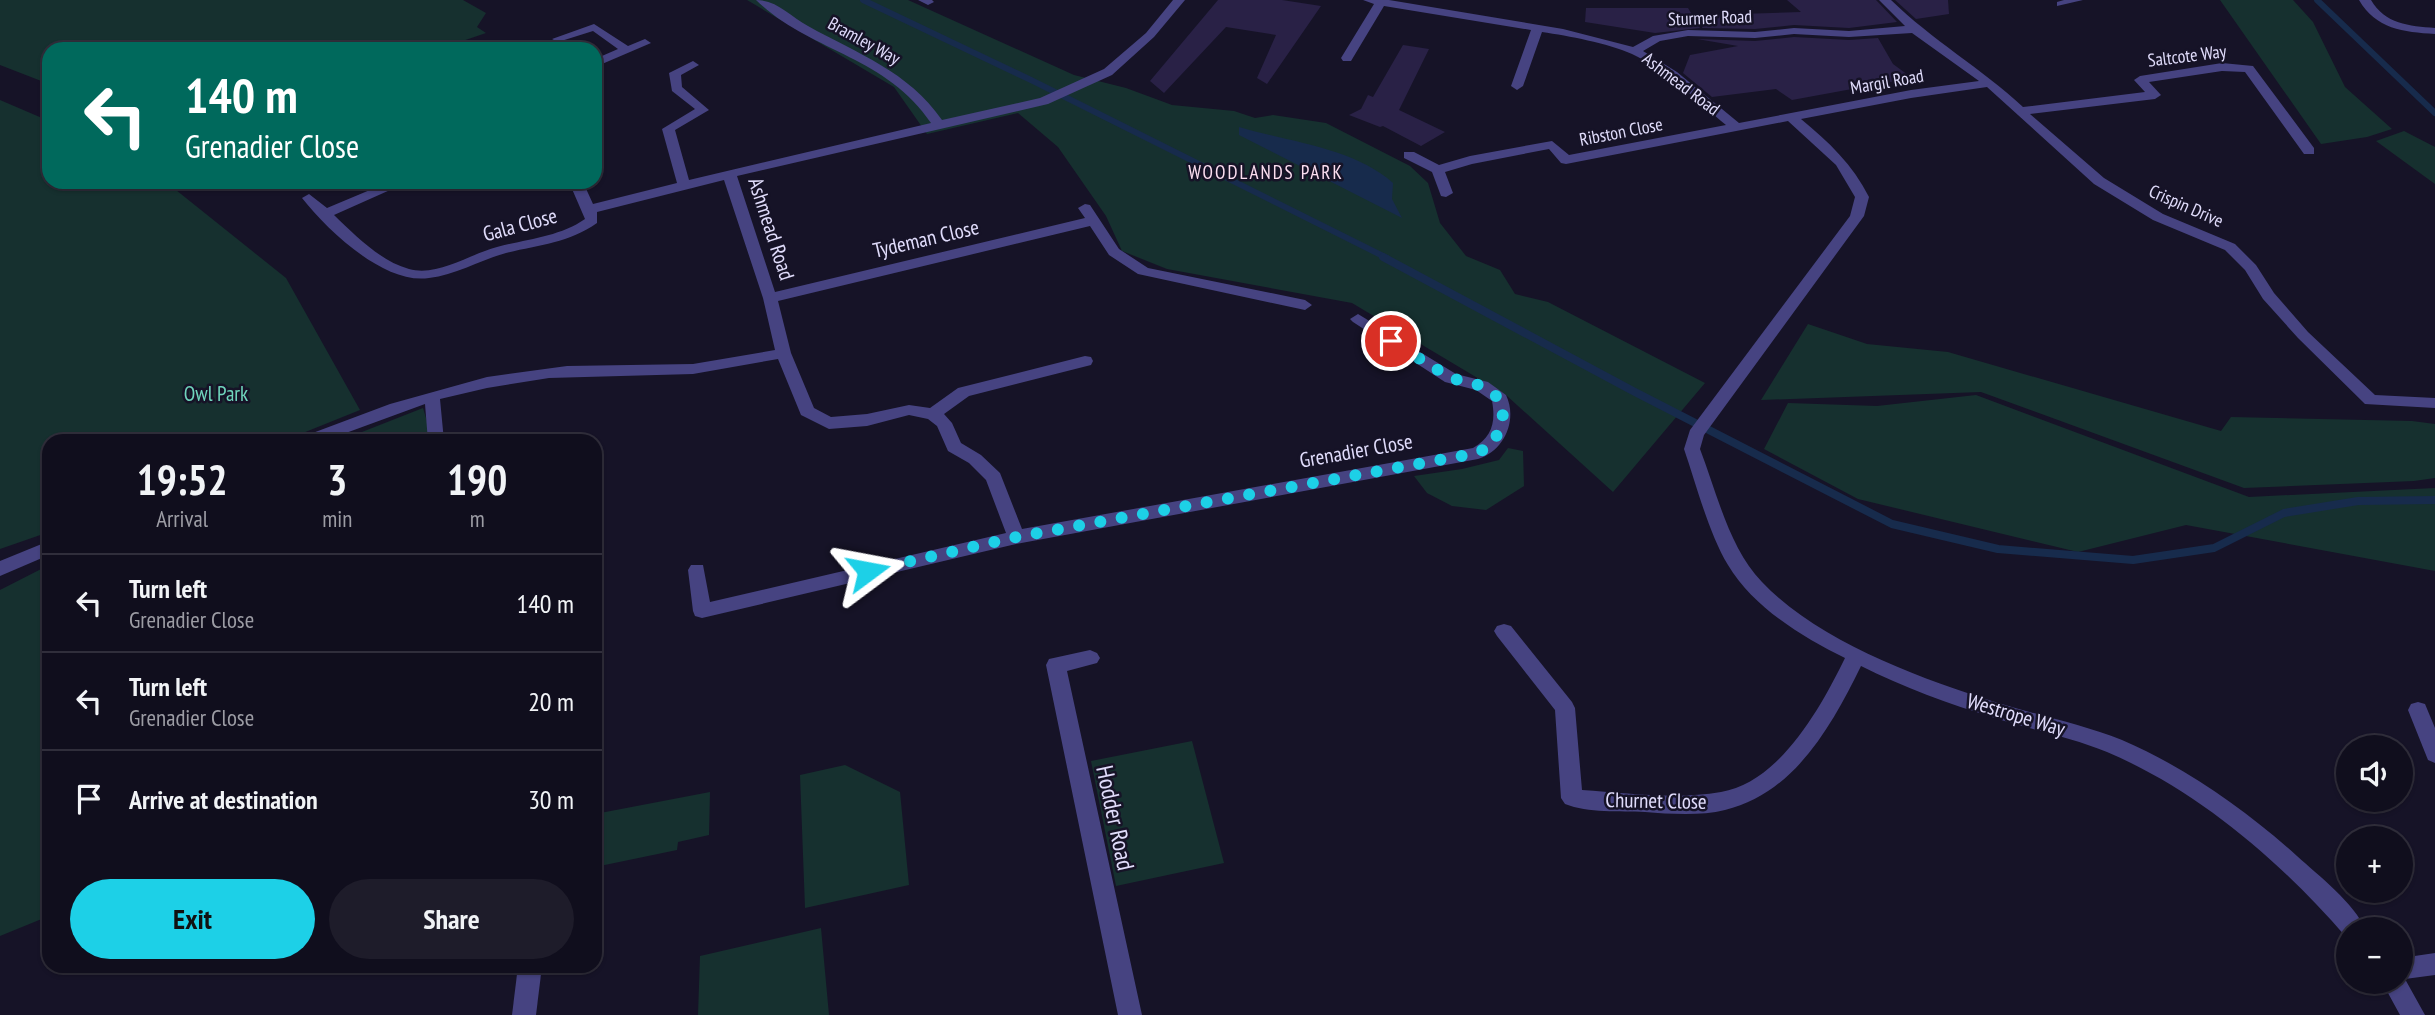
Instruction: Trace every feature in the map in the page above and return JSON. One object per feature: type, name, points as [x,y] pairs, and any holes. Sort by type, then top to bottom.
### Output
[{"type":"street","name":"Bramley Way","points":[[762,0],[804,29],[830,40],[909,86],[938,124]]},
{"type":"street","name":"Ashmead Road","points":[[783,353],[770,298],[729,174],[1052,98],[1101,77],[1128,56],[1179,0]]},
{"type":"street","name":"Crispin Drive","points":[[1885,0],[1914,29],[1990,83],[2024,111],[2066,154],[2127,200],[2158,217],[2230,247],[2251,268],[2268,296],[2303,335],[2371,400],[2435,403]]},
{"type":"street","points":[[2061,4],[2077,0]]},
{"type":"street","points":[[2365,0],[2374,15],[2389,24],[2435,31]]},
{"type":"street","name":"Ashmead Road","points":[[1375,1],[1594,38],[1635,51],[1673,75],[1736,127],[1791,117]]},
{"type":"street","points":[[1347,58],[1375,1]]},
{"type":"street","points":[[558,38],[594,27],[627,50]]},
{"type":"street","points":[[1517,86],[1538,28]]},
{"type":"street","name":"Sturmer Road","points":[[1635,51],[1657,38],[1688,33],[1755,35],[1794,31],[1849,34],[1914,29]]},
{"type":"street","points":[[602,60],[645,43]]},
{"type":"street","points":[[684,185],[668,129],[703,110],[676,88],[675,73],[693,65]]},
{"type":"street","name":"Saltcote Way","points":[[2024,111],[2155,95],[2140,80],[2222,67],[2249,69],[2309,151]]},
{"type":"street","name":"Margil Road","points":[[1791,117],[1990,83]]},
{"type":"street","name":"Westrope Way","points":[[1791,117],[1834,153],[1847,169],[1862,197],[1857,216],[1696,434],[1692,449],[1735,562],[1763,596],[1803,625],[1856,655],[1974,704],[2090,738],[2134,756],[2214,804],[2278,855],[2344,917]]},
{"type":"street","name":"Ribston Close","points":[[1438,170],[1470,160],[1552,145],[1566,160],[1736,127]]},
{"type":"street","points":[[1409,155],[1438,170],[1446,193]]},
{"type":"street","points":[[580,189],[591,209],[729,174]]},
{"type":"street","points":[[325,214],[384,189]]},
{"type":"street","name":"Gala Close","points":[[309,198],[394,270],[416,275],[580,230],[592,220],[591,209]]},
{"type":"street","name":"Tydeman Close","points":[[770,298],[1088,215],[1114,252],[1143,271],[1305,305]]},
{"type":"street","name":"Grenadier Close","points":[[697,570],[702,611],[1016,537],[1478,453],[1494,443],[1503,417],[1500,399],[1482,386],[1451,378],[1358,319]]},
{"type":"street","points":[[326,434],[432,396],[489,382],[549,373],[692,369],[738,364],[783,353],[807,411],[829,423],[867,420],[909,410],[933,414],[944,423],[954,447],[975,459],[993,477],[1016,537]]},
{"type":"street","points":[[933,414],[964,392],[1085,361]]},
{"type":"street","points":[[432,396],[435,434]]},
{"type":"street","points":[[0,569],[42,551]]},
{"type":"street","name":"Churnet Close","points":[[1504,631],[1565,708],[1572,797],[1664,805],[1726,801],[1771,780],[1801,748],[1832,706],[1856,655]]},
{"type":"street","name":"Hodder Road","points":[[1090,658],[1056,664],[1130,1015]]},
{"type":"street","points":[[2418,710],[2435,754]]},
{"type":"street","points":[[2413,967],[2435,964]]},
{"type":"street","points":[[524,1015],[529,973]]},
{"type":"street","points":[[2401,994],[2413,1015]]},
{"type":"green space","points":[[0,0],[463,0],[486,13],[477,27],[486,33],[460,42],[42,42],[42,81],[0,65]]},
{"type":"green space","points":[[747,0],[908,0],[1074,75],[1126,88],[1172,105],[1234,111],[1255,118],[1273,115],[1326,123],[1410,166],[1428,183],[1440,223],[1466,256],[1500,270],[1515,294],[1548,302],[1705,383],[1613,492],[1506,395],[1352,303],[1167,269],[1122,251],[1106,216],[1058,147],[1018,113],[927,134],[894,87]]},
{"type":"green space","points":[[2220,0],[2293,0],[2313,22],[2345,87],[2392,129],[2367,137],[2321,144]]},
{"type":"green space","name":"Owl Park","points":[[0,100],[42,118],[42,189],[175,189],[286,278],[360,410],[300,434],[42,434],[42,534],[0,549]]},
{"type":"green space","points":[[2404,131],[2435,147],[2435,184],[2376,141]]},
{"type":"green space","points":[[1808,324],[1867,344],[1948,352],[2221,431],[2231,417],[2412,421],[2435,424],[2435,478],[2244,488],[1981,392],[1761,400]]},
{"type":"green space","points":[[1976,395],[2249,497],[2435,488],[2435,571],[2186,525],[2078,552],[1858,499],[1764,449],[1788,403],[1877,406]]},
{"type":"green space","points":[[423,408],[431,434],[357,434]]},
{"type":"green space","points":[[1508,448],[1523,451],[1524,486],[1486,510],[1452,506],[1427,493],[1414,476],[1499,460]]},
{"type":"green space","points":[[42,569],[42,919],[0,936],[0,590]]},
{"type":"green space","points":[[1192,741],[1224,863],[1116,886],[1091,761]]},
{"type":"green space","points":[[845,765],[900,792],[909,885],[805,908],[800,775]]},
{"type":"green space","points":[[710,792],[709,835],[678,842],[677,850],[602,866],[602,813]]},
{"type":"green space","points":[[821,928],[829,1015],[698,1015],[700,956]]},
{"type":"water","points":[[1239,127],[1340,154],[1377,171],[1393,183],[1392,199],[1402,218],[1239,135]]},
{"type":"building","points":[[1218,0],[1282,0],[1321,6],[1267,84],[1257,78],[1276,35],[1226,27],[1164,93],[1150,81]]},
{"type":"building","points":[[1787,0],[1876,0],[1897,22],[1849,28],[1794,25],[1755,29],[1702,28],[1707,15],[1801,12]]},
{"type":"building","points":[[1895,0],[1948,0],[1949,14],[1916,19]]},
{"type":"building","points":[[1586,8],[1688,8],[1700,28],[1655,33],[1585,22]]},
{"type":"building","points":[[1794,37],[1849,40],[1878,38],[1893,64],[1912,78],[1792,100],[1776,89],[1712,97],[1683,73],[1690,55],[1738,46],[1697,39],[1755,41]]},
{"type":"building","points":[[1403,45],[1429,49],[1399,110],[1445,132],[1421,146],[1383,126],[1349,115],[1361,109],[1368,95],[1373,97]]},
{"type":"waterway","points":[[863,0],[1031,80],[1387,258]]},
{"type":"waterway","points":[[2317,0],[2435,113]]},
{"type":"waterway","points":[[1383,257],[1633,391],[1892,524],[1998,549],[2133,560],[2214,548],[2284,513],[2358,501],[2435,500]]},
{"type":"district","name":"WOODLANDS PARK","points":[[1266,172]]},
{"type":"route","points":[[868,571],[1016,537],[1478,453],[1494,443],[1503,417],[1500,399],[1482,386],[1451,378],[1391,341]]}]
